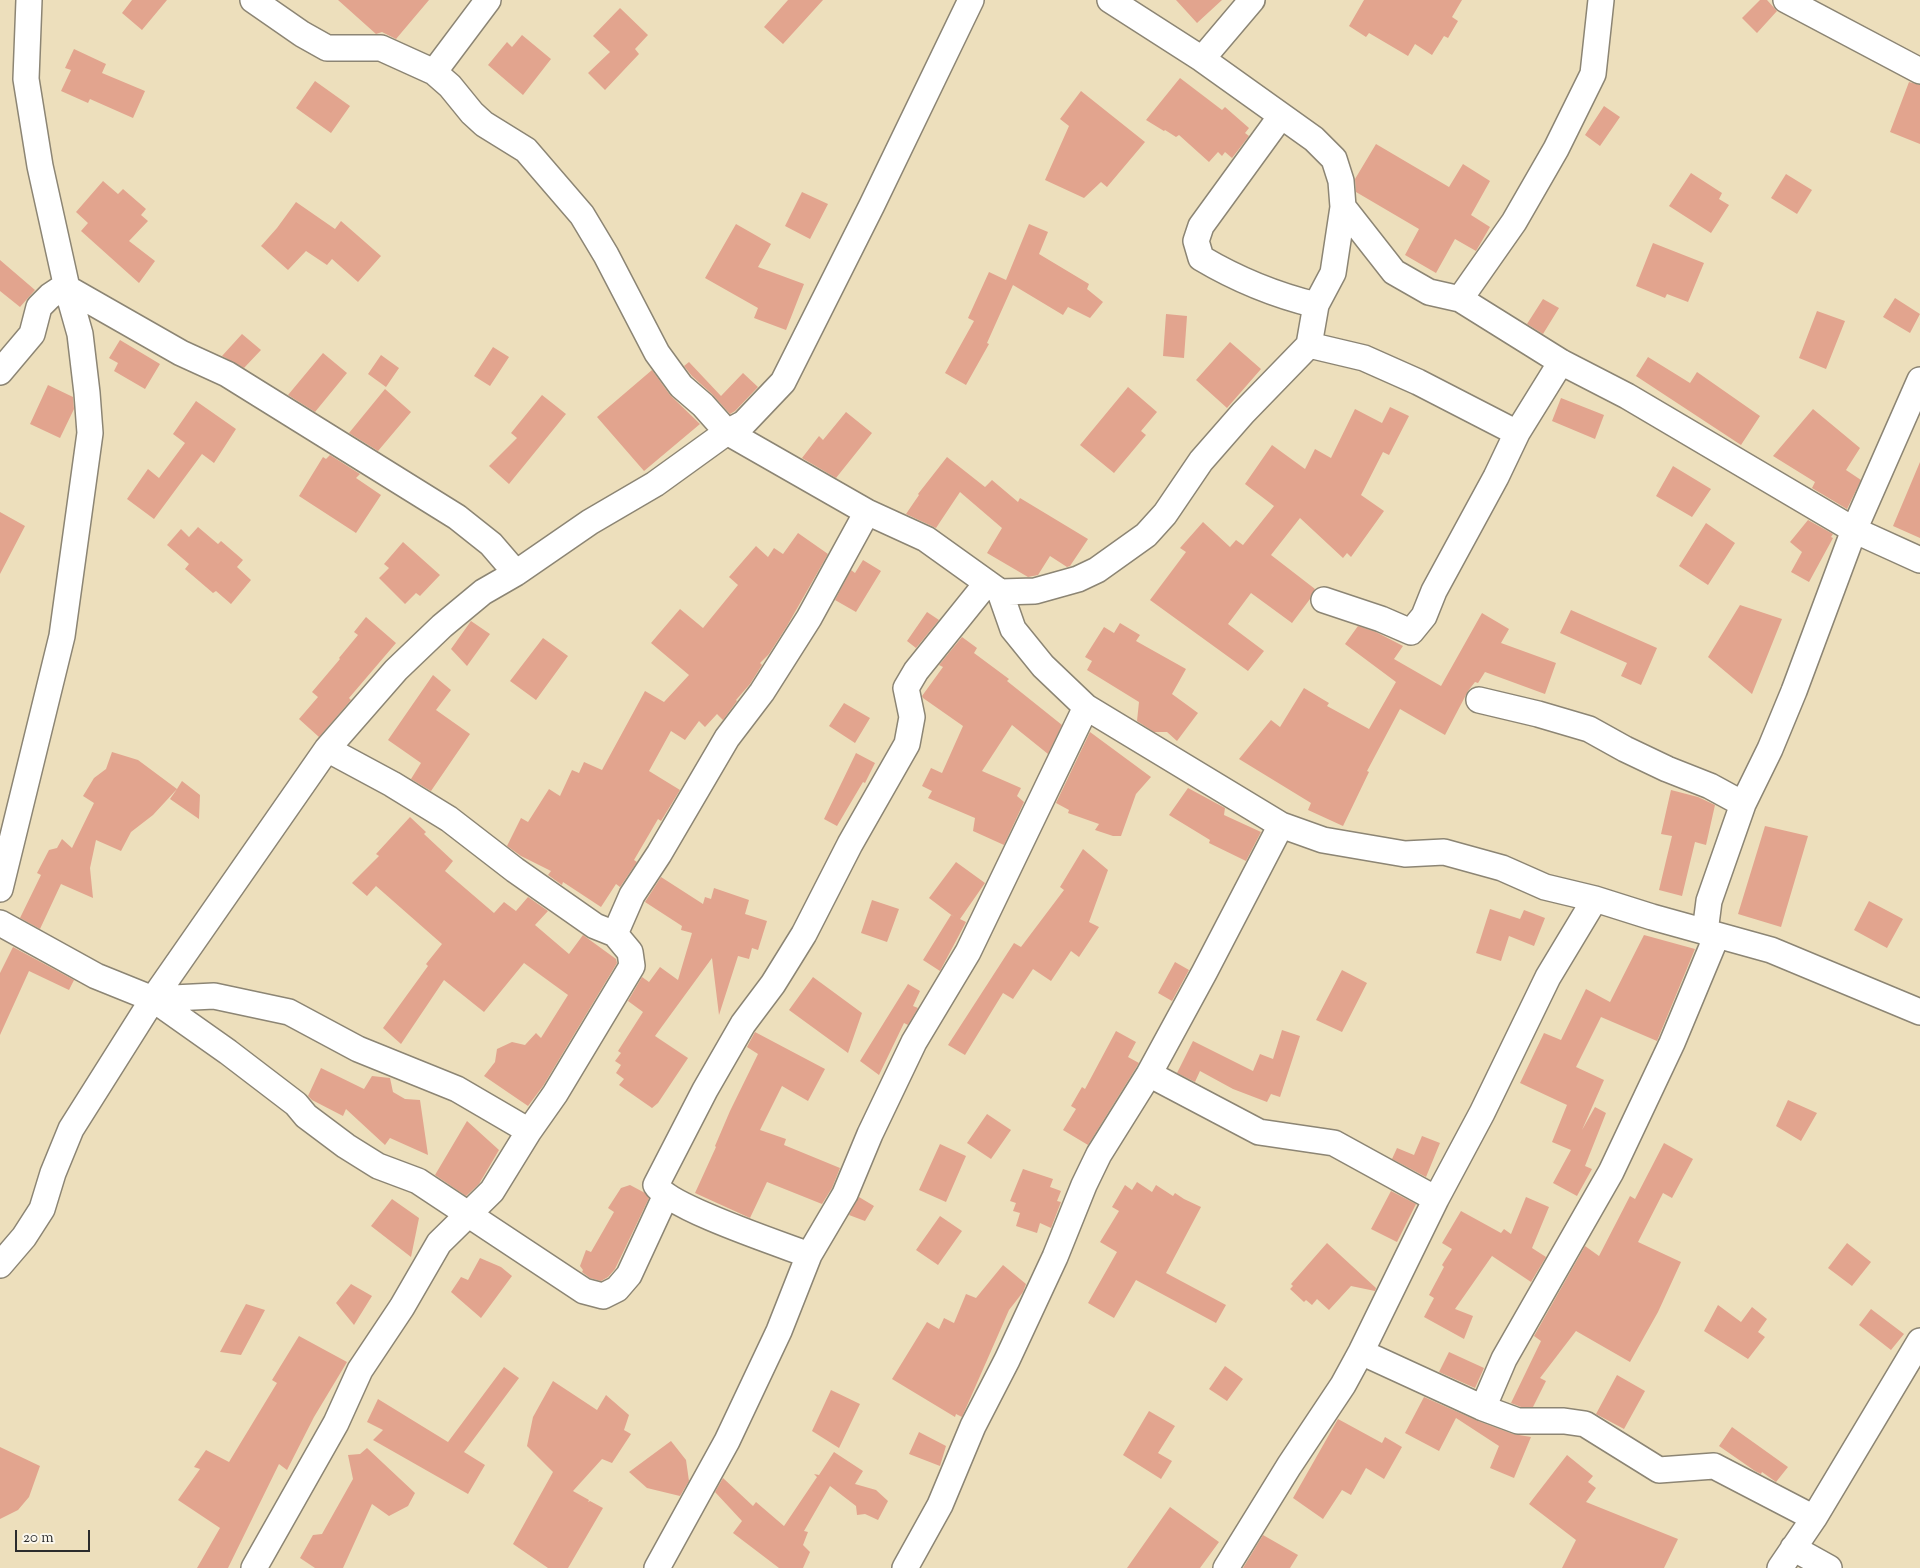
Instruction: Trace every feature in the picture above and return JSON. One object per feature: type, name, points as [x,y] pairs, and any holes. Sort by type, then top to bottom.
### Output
[{"type":"street","points":[[0,889],[62,636],[90,433],[88,393],[80,334],[67,288],[40,166],[26,79],[29,0]]},
{"type":"street","points":[[253,0],[302,34],[327,48],[381,48],[434,72],[450,86],[472,113],[484,124],[526,150],[582,215],[606,255],[657,353],[681,386],[704,405],[727,432],[867,512],[926,539],[993,588],[1013,629],[1044,666],[1086,706],[1281,825],[1323,840],[1405,854],[1444,852],[1502,868],[1545,886],[1771,950],[1920,1012]]},
{"type":"street","points":[[434,72],[488,0]]},
{"type":"street","points":[[1,1260],[24,1238],[42,1209],[53,1173],[71,1129],[153,999],[327,749],[396,670],[442,626],[483,592],[516,573],[590,522],[655,484],[727,432],[744,423],[783,382],[872,205],[971,0]]},
{"type":"street","points":[[993,588],[1035,591],[1078,578],[1106,565],[1146,536],[1165,514],[1201,461],[1243,412],[1309,345],[1316,305],[1332,273],[1343,207],[1341,181],[1334,158],[1314,139],[1202,59],[1110,0]]},
{"type":"street","points":[[1202,59],[1252,0]]},
{"type":"street","points":[[1460,299],[1514,222],[1556,149],[1593,74],[1600,0]]},
{"type":"street","points":[[1786,0],[1920,71]]},
{"type":"street","points":[[1281,116],[1201,226],[1196,241],[1201,258],[1230,275],[1285,298],[1316,305]]},
{"type":"street","points":[[1343,207],[1394,272],[1429,292],[1460,299],[1560,362],[1627,396],[1854,530],[1920,560]]},
{"type":"street","points":[[0,372],[32,334],[39,308],[50,296],[59,290],[67,288],[181,353],[227,374],[457,517],[491,544],[516,573]]},
{"type":"street","points":[[1309,345],[1364,358],[1418,382],[1518,433]]},
{"type":"street","points":[[1324,600],[1381,619],[1411,632],[1424,616],[1434,591],[1496,478],[1518,433],[1560,362]]},
{"type":"street","points":[[1483,1408],[1504,1360],[1611,1172],[1672,1043],[1711,933],[1708,901],[1743,804],[1770,749],[1854,530],[1920,380]]},
{"type":"street","points":[[615,934],[632,895],[727,738],[762,692],[809,618],[867,512]]},
{"type":"street","points":[[809,1255],[689,1208],[666,1196],[659,1191],[656,1185],[673,1150],[743,1024],[773,984],[804,934],[850,844],[907,744],[912,717],[906,688],[916,671],[993,588]]},
{"type":"street","points":[[1479,700],[1538,714],[1589,729],[1634,753],[1667,769],[1710,786],[1743,804]]},
{"type":"street","points":[[657,1568],[728,1441],[779,1331],[809,1255],[845,1194],[870,1134],[914,1042],[968,952],[1086,706]]},
{"type":"street","points":[[254,1568],[336,1423],[360,1370],[402,1307],[439,1243],[492,1191],[529,1131],[555,1094],[632,966],[630,952],[615,934],[595,926],[515,870],[448,819],[392,784],[327,749]]},
{"type":"street","points":[[905,1568],[940,1505],[973,1426],[1007,1360],[1099,1154],[1149,1074],[1208,966],[1281,825]]},
{"type":"street","points":[[1226,1568],[1289,1466],[1343,1385],[1436,1199],[1482,1113],[1548,977],[1595,899]]},
{"type":"street","points":[[0,923],[96,976],[153,999],[266,1081],[296,1104],[306,1116],[346,1146],[378,1166],[418,1181],[584,1291],[604,1296],[617,1289],[629,1276],[666,1196]]},
{"type":"street","points":[[153,999],[214,996],[289,1012],[358,1049],[457,1089],[529,1131]]},
{"type":"street","points":[[1149,1074],[1259,1132],[1334,1143],[1436,1199]]},
{"type":"street","points":[[1828,1568],[1786,1558],[1814,1518],[1920,1341]]},
{"type":"street","points":[[1361,1352],[1483,1408],[1518,1421],[1564,1421],[1584,1424],[1659,1470],[1714,1466],[1814,1518]]},
{"type":"building","points":[[132,0],[167,0],[142,30],[122,13]]},
{"type":"building","points":[[338,0],[429,0],[396,39],[382,32],[376,34]]},
{"type":"building","points":[[788,0],[823,0],[783,44],[764,27]]},
{"type":"building","points":[[1176,0],[1222,0],[1197,23]]},
{"type":"building","points":[[1364,0],[1462,0],[1452,17],[1458,21],[1448,38],[1444,36],[1432,55],[1415,44],[1408,56],[1369,33],[1366,37],[1349,26]]},
{"type":"building","points":[[1760,0],[1767,0],[1777,11],[1757,33],[1742,18]]},
{"type":"building","points":[[620,8],[648,35],[635,49],[639,54],[605,90],[588,73],[610,52],[593,36]]},
{"type":"building","points":[[522,35],[551,59],[523,95],[488,65],[507,42],[512,47]]},
{"type":"building","points":[[74,49],[106,64],[102,73],[145,91],[133,118],[90,99],[88,103],[61,91],[71,70],[65,68]]},
{"type":"building","points":[[1180,78],[1222,110],[1225,107],[1249,128],[1245,133],[1249,136],[1232,158],[1225,152],[1222,156],[1218,152],[1209,162],[1179,135],[1176,137],[1146,120]]},
{"type":"building","points":[[315,81],[350,106],[331,133],[296,108]]},
{"type":"building","points":[[1909,82],[1920,85],[1920,144],[1890,132]]},
{"type":"building","points":[[1081,91],[1145,142],[1107,187],[1101,182],[1084,198],[1045,180],[1069,126],[1060,119]]},
{"type":"building","points":[[1604,106],[1620,117],[1600,146],[1585,135]]},
{"type":"building","points":[[1376,144],[1449,187],[1463,164],[1490,181],[1471,215],[1490,227],[1476,251],[1455,239],[1436,273],[1405,255],[1419,229],[1356,192],[1355,179]]},
{"type":"building","points":[[1691,173],[1722,193],[1719,199],[1729,205],[1711,233],[1669,206]]},
{"type":"building","points":[[1786,174],[1812,190],[1797,214],[1771,198]]},
{"type":"building","points":[[103,181],[118,194],[123,189],[146,209],[141,215],[148,221],[129,241],[155,261],[139,283],[81,231],[88,223],[76,212]]},
{"type":"building","points":[[802,192],[828,204],[810,239],[785,226]]},
{"type":"building","points":[[296,202],[335,229],[341,221],[381,256],[358,282],[332,259],[327,265],[306,251],[288,270],[261,246]]},
{"type":"building","points":[[736,224],[771,244],[758,267],[804,284],[786,330],[754,318],[758,308],[705,278]]},
{"type":"building","points":[[1029,224],[1048,232],[1039,254],[1089,284],[1087,289],[1103,302],[1090,318],[1068,307],[1063,315],[1013,285],[987,343],[989,344],[966,385],[945,373],[974,321],[968,318],[989,272],[1006,280]]},
{"type":"building","points":[[1653,243],[1704,263],[1688,302],[1667,294],[1665,298],[1636,286]]},
{"type":"building","points":[[0,260],[35,290],[20,307],[0,291]]},
{"type":"building","points":[[1895,298],[1920,314],[1910,333],[1883,317]]},
{"type":"building","points":[[1543,299],[1559,308],[1543,334],[1527,324]]},
{"type":"building","points":[[1817,311],[1845,321],[1826,369],[1799,358]]},
{"type":"building","points":[[1166,314],[1187,316],[1184,358],[1163,356]]},
{"type":"building","points":[[242,334],[261,350],[244,368],[222,356]]},
{"type":"building","points":[[120,340],[160,364],[145,389],[114,371],[118,363],[109,358]]},
{"type":"building","points":[[1230,342],[1261,369],[1227,408],[1196,380]]},
{"type":"building","points":[[493,347],[509,357],[490,386],[474,376]]},
{"type":"building","points":[[323,353],[347,373],[315,412],[288,395]]},
{"type":"building","points":[[381,355],[399,368],[386,387],[368,374]]},
{"type":"building","points":[[1648,357],[1690,383],[1697,372],[1760,416],[1741,445],[1636,376]]},
{"type":"building","points":[[689,362],[721,396],[743,373],[758,387],[730,414],[684,366]]},
{"type":"building","points":[[652,370],[670,395],[700,424],[644,471],[597,417]]},
{"type":"building","points":[[48,385],[73,397],[74,409],[60,438],[30,424]]},
{"type":"building","points":[[1128,387],[1157,412],[1141,431],[1146,435],[1114,473],[1080,445]]},
{"type":"building","points":[[385,389],[411,412],[378,451],[349,433]]},
{"type":"building","points":[[542,395],[566,414],[509,484],[489,466],[517,438],[511,433]]},
{"type":"building","points":[[1561,398],[1604,415],[1595,439],[1552,421]]},
{"type":"building","points":[[196,401],[236,429],[214,463],[202,454],[154,519],[127,499],[148,469],[159,478],[185,443],[173,434]]},
{"type":"building","points":[[1390,407],[1409,416],[1389,455],[1383,452],[1361,495],[1384,511],[1351,557],[1347,553],[1343,558],[1300,518],[1271,555],[1315,589],[1292,623],[1251,593],[1228,624],[1264,651],[1248,671],[1150,600],[1186,552],[1180,548],[1203,522],[1230,547],[1236,540],[1243,545],[1274,506],[1245,484],[1272,445],[1305,469],[1315,449],[1331,458],[1355,409],[1382,423]]},
{"type":"building","points":[[1813,409],[1860,448],[1846,470],[1861,480],[1847,509],[1812,488],[1815,482],[1773,456]]},
{"type":"building","points":[[846,412],[872,433],[836,478],[802,458],[819,436],[823,440]]},
{"type":"building","points":[[330,455],[360,474],[356,478],[381,495],[356,533],[299,496],[323,457],[326,459]]},
{"type":"building","points":[[947,457],[985,487],[992,480],[1018,502],[1020,498],[1088,539],[1070,566],[1067,567],[1050,556],[1038,575],[1028,577],[987,553],[1002,528],[960,492],[936,528],[906,514],[918,494]]},
{"type":"building","points":[[1920,462],[1920,538],[1893,526]]},
{"type":"building","points":[[1673,466],[1711,489],[1692,517],[1656,496]]},
{"type":"building","points":[[0,512],[25,526],[0,574]]},
{"type":"building","points":[[1808,520],[1833,534],[1831,537],[1833,538],[1809,582],[1791,572],[1802,552],[1790,542]]},
{"type":"building","points":[[1706,523],[1735,543],[1708,585],[1679,566]]},
{"type":"building","points":[[198,527],[218,544],[221,541],[243,560],[237,567],[251,580],[231,604],[216,591],[213,593],[185,569],[189,564],[167,545],[181,529],[189,537]]},
{"type":"building","points":[[798,533],[828,554],[787,626],[769,654],[760,663],[762,665],[750,684],[736,700],[723,720],[717,714],[705,727],[699,721],[685,740],[671,731],[649,771],[680,790],[661,821],[658,819],[634,860],[637,862],[620,887],[616,884],[601,907],[563,882],[562,885],[548,875],[551,871],[521,856],[507,846],[521,818],[528,822],[549,789],[560,796],[572,770],[579,773],[584,762],[602,770],[645,691],[664,702],[689,675],[651,643],[680,609],[703,628],[738,585],[729,577],[756,546],[768,557],[774,548],[783,554]]},
{"type":"building","points":[[403,542],[440,575],[420,596],[416,593],[405,604],[379,578],[389,568],[384,564]]},
{"type":"building","points":[[863,560],[881,571],[856,612],[835,600],[851,570],[855,573]]},
{"type":"building","points":[[1740,605],[1782,619],[1752,694],[1708,657]]},
{"type":"building","points":[[1571,610],[1657,648],[1641,685],[1621,676],[1627,663],[1560,633]]},
{"type":"building","points":[[927,612],[939,620],[916,648],[907,641]]},
{"type":"building","points":[[1482,613],[1509,629],[1501,643],[1556,663],[1545,694],[1485,672],[1478,683],[1475,682],[1468,691],[1445,735],[1400,709],[1367,771],[1369,772],[1343,826],[1308,810],[1311,803],[1239,759],[1271,720],[1280,727],[1304,688],[1329,703],[1327,706],[1369,729],[1396,682],[1345,644],[1358,626],[1376,632],[1403,646],[1394,659],[1441,686]]},
{"type":"building","points":[[366,617],[396,643],[349,698],[351,700],[319,737],[299,719],[318,697],[312,692],[358,635],[354,632]]},
{"type":"building","points":[[471,621],[490,634],[467,666],[451,649]]},
{"type":"building","points":[[1120,623],[1140,635],[1136,641],[1186,669],[1172,694],[1198,713],[1177,741],[1167,732],[1154,732],[1137,721],[1139,702],[1087,670],[1092,661],[1085,657],[1104,627],[1114,633]]},
{"type":"building","points":[[962,637],[977,648],[974,653],[1009,679],[1007,681],[1062,725],[1048,754],[1012,725],[982,771],[1021,788],[1017,796],[1024,802],[1004,845],[973,831],[975,818],[928,798],[932,791],[922,786],[931,768],[942,773],[963,726],[922,696],[943,667],[939,665]]},
{"type":"building","points":[[543,638],[568,656],[536,700],[510,681]]},
{"type":"building","points":[[433,675],[451,690],[436,710],[470,734],[431,791],[411,779],[421,763],[388,740]]},
{"type":"building","points":[[844,703],[870,718],[855,743],[829,726]]},
{"type":"building","points":[[1090,732],[1151,777],[1136,794],[1121,836],[1113,836],[1095,830],[1099,824],[1068,813],[1069,810],[1056,803]]},
{"type":"building","points":[[112,752],[138,760],[177,789],[153,815],[131,832],[121,851],[96,840],[90,868],[93,898],[61,884],[40,929],[20,918],[41,875],[37,873],[49,850],[57,848],[62,839],[72,848],[94,803],[83,796],[94,778],[106,769]]},
{"type":"building","points":[[856,753],[875,763],[865,783],[863,782],[837,826],[824,819]]},
{"type":"building","points":[[182,781],[200,795],[199,819],[170,799]]},
{"type":"building","points":[[1188,788],[1225,808],[1224,815],[1261,832],[1246,861],[1209,843],[1210,840],[1169,815]]},
{"type":"building","points":[[1671,790],[1698,797],[1715,805],[1706,845],[1695,842],[1682,896],[1659,890],[1672,836],[1661,834]]},
{"type":"building","points":[[410,817],[426,832],[424,834],[453,861],[445,871],[494,913],[504,902],[516,911],[528,897],[548,911],[535,925],[569,954],[583,935],[616,959],[617,963],[543,1086],[528,1106],[484,1076],[495,1062],[497,1049],[512,1042],[525,1045],[536,1033],[541,1038],[568,995],[524,963],[484,1012],[444,980],[401,1044],[383,1028],[428,966],[426,964],[442,944],[376,886],[367,896],[352,883],[379,856],[376,854]]},
{"type":"building","points":[[1765,826],[1808,836],[1781,927],[1738,914]]},
{"type":"building","points":[[1083,849],[1108,870],[1089,922],[1099,927],[1079,957],[1071,951],[1051,981],[1033,969],[1013,999],[1003,993],[965,1055],[948,1045],[1014,943],[1021,947],[1064,890],[1060,887]]},
{"type":"building","points":[[956,862],[985,883],[960,919],[966,922],[940,971],[923,960],[951,915],[954,917],[929,898]]},
{"type":"building","points":[[661,877],[703,904],[705,897],[711,899],[714,888],[749,900],[745,914],[767,921],[758,950],[752,948],[749,959],[738,956],[719,1015],[712,958],[655,1036],[688,1058],[658,1103],[652,1108],[619,1085],[624,1079],[616,1073],[621,1065],[615,1061],[621,1053],[618,1051],[643,1012],[628,1001],[642,977],[649,982],[660,967],[678,980],[692,933],[681,930],[682,926],[645,902]]},
{"type":"building","points":[[872,900],[899,909],[887,942],[861,933]]},
{"type":"building","points":[[1869,901],[1903,919],[1887,948],[1854,930]]},
{"type":"building","points":[[1490,909],[1520,919],[1524,910],[1545,918],[1534,946],[1509,936],[1501,961],[1476,953]]},
{"type":"building","points":[[1644,935],[1695,949],[1657,1041],[1601,1017],[1576,1067],[1604,1080],[1582,1130],[1595,1107],[1606,1113],[1585,1166],[1592,1169],[1577,1196],[1553,1183],[1571,1150],[1552,1142],[1567,1105],[1520,1083],[1544,1033],[1561,1040],[1586,989],[1610,1002]]},
{"type":"building","points":[[13,947],[74,980],[69,990],[29,971],[0,1035],[0,973]]},
{"type":"building","points":[[1175,962],[1189,970],[1172,1001],[1158,993]]},
{"type":"building","points":[[1342,970],[1367,983],[1342,1032],[1316,1020]]},
{"type":"building","points":[[813,977],[862,1013],[848,1053],[789,1010]]},
{"type":"building","points":[[908,984],[920,991],[913,1006],[918,1008],[908,1025],[904,1023],[879,1075],[860,1061]]},
{"type":"building","points":[[1282,1030],[1300,1036],[1280,1097],[1271,1094],[1267,1102],[1233,1089],[1200,1071],[1195,1082],[1177,1073],[1193,1041],[1253,1071],[1260,1054],[1273,1059]]},
{"type":"building","points":[[1116,1031],[1136,1042],[1128,1057],[1139,1063],[1088,1145],[1063,1130],[1076,1109],[1071,1106],[1082,1087],[1085,1089]]},
{"type":"building","points":[[755,1032],[825,1069],[808,1101],[782,1086],[760,1130],[786,1139],[784,1145],[840,1168],[832,1188],[822,1204],[767,1182],[750,1218],[695,1193],[730,1111],[758,1054],[747,1047]]},
{"type":"building","points":[[321,1068],[364,1089],[372,1076],[390,1078],[393,1092],[405,1099],[420,1100],[428,1155],[390,1138],[385,1145],[346,1109],[343,1116],[312,1100],[308,1096]]},
{"type":"building","points":[[1788,1100],[1817,1113],[1801,1141],[1776,1126]]},
{"type":"building","points":[[987,1114],[1011,1130],[991,1159],[967,1143]]},
{"type":"building","points":[[467,1121],[499,1150],[479,1184],[466,1196],[435,1175]]},
{"type":"building","points":[[1422,1136],[1440,1143],[1426,1177],[1392,1159],[1397,1148],[1414,1155]]},
{"type":"building","points":[[1664,1143],[1693,1159],[1672,1198],[1663,1193],[1638,1242],[1681,1262],[1658,1312],[1630,1362],[1576,1331],[1540,1378],[1546,1381],[1533,1407],[1521,1407],[1511,1403],[1541,1341],[1534,1336],[1585,1246],[1599,1256],[1630,1196],[1635,1199]]},
{"type":"building","points":[[940,1144],[966,1156],[946,1202],[919,1190]]},
{"type":"building","points":[[1023,1169],[1053,1179],[1050,1187],[1061,1191],[1057,1201],[1061,1202],[1051,1228],[1040,1223],[1037,1233],[1016,1226],[1020,1213],[1013,1211],[1016,1203],[1010,1201]]},
{"type":"building","points":[[1137,1182],[1152,1192],[1156,1185],[1173,1196],[1175,1193],[1201,1207],[1166,1273],[1226,1305],[1216,1323],[1136,1280],[1114,1318],[1088,1303],[1117,1252],[1100,1242],[1119,1211],[1112,1207],[1125,1185],[1132,1190]]},
{"type":"building","points":[[630,1185],[645,1193],[649,1198],[615,1269],[608,1277],[601,1281],[590,1278],[582,1272],[583,1270],[580,1266],[586,1250],[591,1252],[614,1212],[608,1208],[621,1188]]},
{"type":"building","points":[[1391,1191],[1416,1204],[1397,1242],[1371,1229]]},
{"type":"building","points":[[859,1197],[874,1206],[865,1221],[849,1215]]},
{"type":"building","points":[[1526,1197],[1549,1207],[1532,1248],[1546,1257],[1531,1282],[1492,1256],[1455,1309],[1473,1316],[1464,1339],[1424,1317],[1434,1298],[1429,1295],[1444,1267],[1442,1265],[1452,1249],[1442,1243],[1461,1211],[1501,1233],[1504,1229],[1511,1234]]},
{"type":"building","points":[[392,1199],[419,1218],[411,1257],[371,1226]]},
{"type":"building","points":[[940,1216],[962,1231],[938,1265],[916,1250]]},
{"type":"building","points":[[1327,1243],[1376,1288],[1375,1291],[1351,1286],[1329,1310],[1317,1299],[1312,1305],[1306,1300],[1304,1302],[1290,1289],[1293,1286],[1291,1284]]},
{"type":"building","points":[[1847,1243],[1871,1262],[1852,1286],[1828,1268]]},
{"type":"building","points":[[480,1258],[501,1267],[512,1276],[481,1318],[451,1292],[461,1277],[468,1280]]},
{"type":"building","points":[[1003,1265],[1026,1284],[1023,1292],[1009,1310],[962,1417],[956,1414],[955,1417],[892,1379],[927,1322],[939,1329],[944,1318],[954,1323],[966,1294],[976,1298]]},
{"type":"building","points":[[351,1284],[372,1296],[354,1325],[336,1303]]},
{"type":"building","points":[[246,1304],[265,1310],[241,1355],[220,1352]]},
{"type":"building","points":[[1718,1305],[1741,1322],[1752,1307],[1767,1319],[1758,1332],[1765,1337],[1748,1359],[1704,1331]]},
{"type":"building","points":[[1871,1309],[1904,1334],[1891,1350],[1859,1325]]},
{"type":"building","points":[[299,1336],[347,1362],[314,1417],[287,1470],[279,1464],[228,1568],[197,1568],[220,1528],[178,1500],[200,1469],[194,1467],[206,1450],[229,1462],[277,1383],[272,1380]]},
{"type":"building","points":[[1449,1352],[1484,1368],[1475,1388],[1439,1372]]},
{"type":"building","points":[[1225,1366],[1243,1379],[1227,1401],[1209,1389]]},
{"type":"building","points":[[504,1367],[519,1378],[464,1452],[485,1465],[468,1494],[373,1440],[383,1430],[367,1422],[378,1399],[448,1442]]},
{"type":"building","points":[[1617,1375],[1645,1391],[1624,1429],[1596,1414]]},
{"type":"building","points":[[553,1381],[597,1410],[606,1395],[629,1415],[624,1430],[631,1434],[612,1463],[602,1459],[573,1491],[589,1500],[588,1502],[590,1501],[603,1508],[568,1568],[548,1568],[513,1544],[553,1472],[527,1446],[533,1417]]},
{"type":"building","points":[[831,1390],[860,1404],[839,1448],[812,1431]]},
{"type":"building","points":[[1424,1397],[1478,1421],[1513,1434],[1531,1437],[1514,1478],[1490,1468],[1499,1446],[1456,1418],[1439,1451],[1405,1433]]},
{"type":"building","points":[[1149,1411],[1175,1426],[1158,1453],[1172,1461],[1161,1479],[1123,1455]]},
{"type":"building","points":[[1338,1419],[1382,1443],[1385,1437],[1402,1447],[1384,1479],[1366,1468],[1351,1495],[1342,1490],[1323,1519],[1293,1498]]},
{"type":"building","points":[[1732,1427],[1788,1467],[1776,1482],[1762,1472],[1761,1474],[1755,1471],[1719,1446]]},
{"type":"building","points":[[919,1432],[946,1446],[940,1466],[909,1454]]},
{"type":"building","points":[[671,1441],[686,1460],[689,1481],[680,1496],[647,1488],[629,1472]]},
{"type":"building","points":[[0,1447],[40,1466],[29,1497],[18,1510],[0,1519]]},
{"type":"building","points":[[367,1448],[415,1493],[408,1506],[389,1516],[372,1504],[343,1568],[315,1568],[300,1558],[313,1535],[322,1534],[353,1479],[348,1455],[360,1454]]},
{"type":"building","points":[[834,1452],[863,1471],[855,1484],[876,1490],[888,1501],[878,1520],[865,1514],[857,1515],[856,1506],[830,1486],[804,1531],[808,1532],[803,1545],[810,1552],[803,1568],[779,1568],[733,1533],[742,1521],[715,1492],[723,1478],[753,1506],[756,1502],[784,1526],[817,1477],[814,1474],[819,1475]]},
{"type":"building","points":[[1567,1455],[1593,1476],[1588,1482],[1596,1488],[1586,1502],[1678,1539],[1664,1568],[1562,1568],[1576,1540],[1529,1504]]},
{"type":"building","points":[[1170,1507],[1219,1542],[1200,1568],[1127,1568]]},
{"type":"building","points":[[1263,1535],[1298,1555],[1290,1568],[1243,1568]]}]
